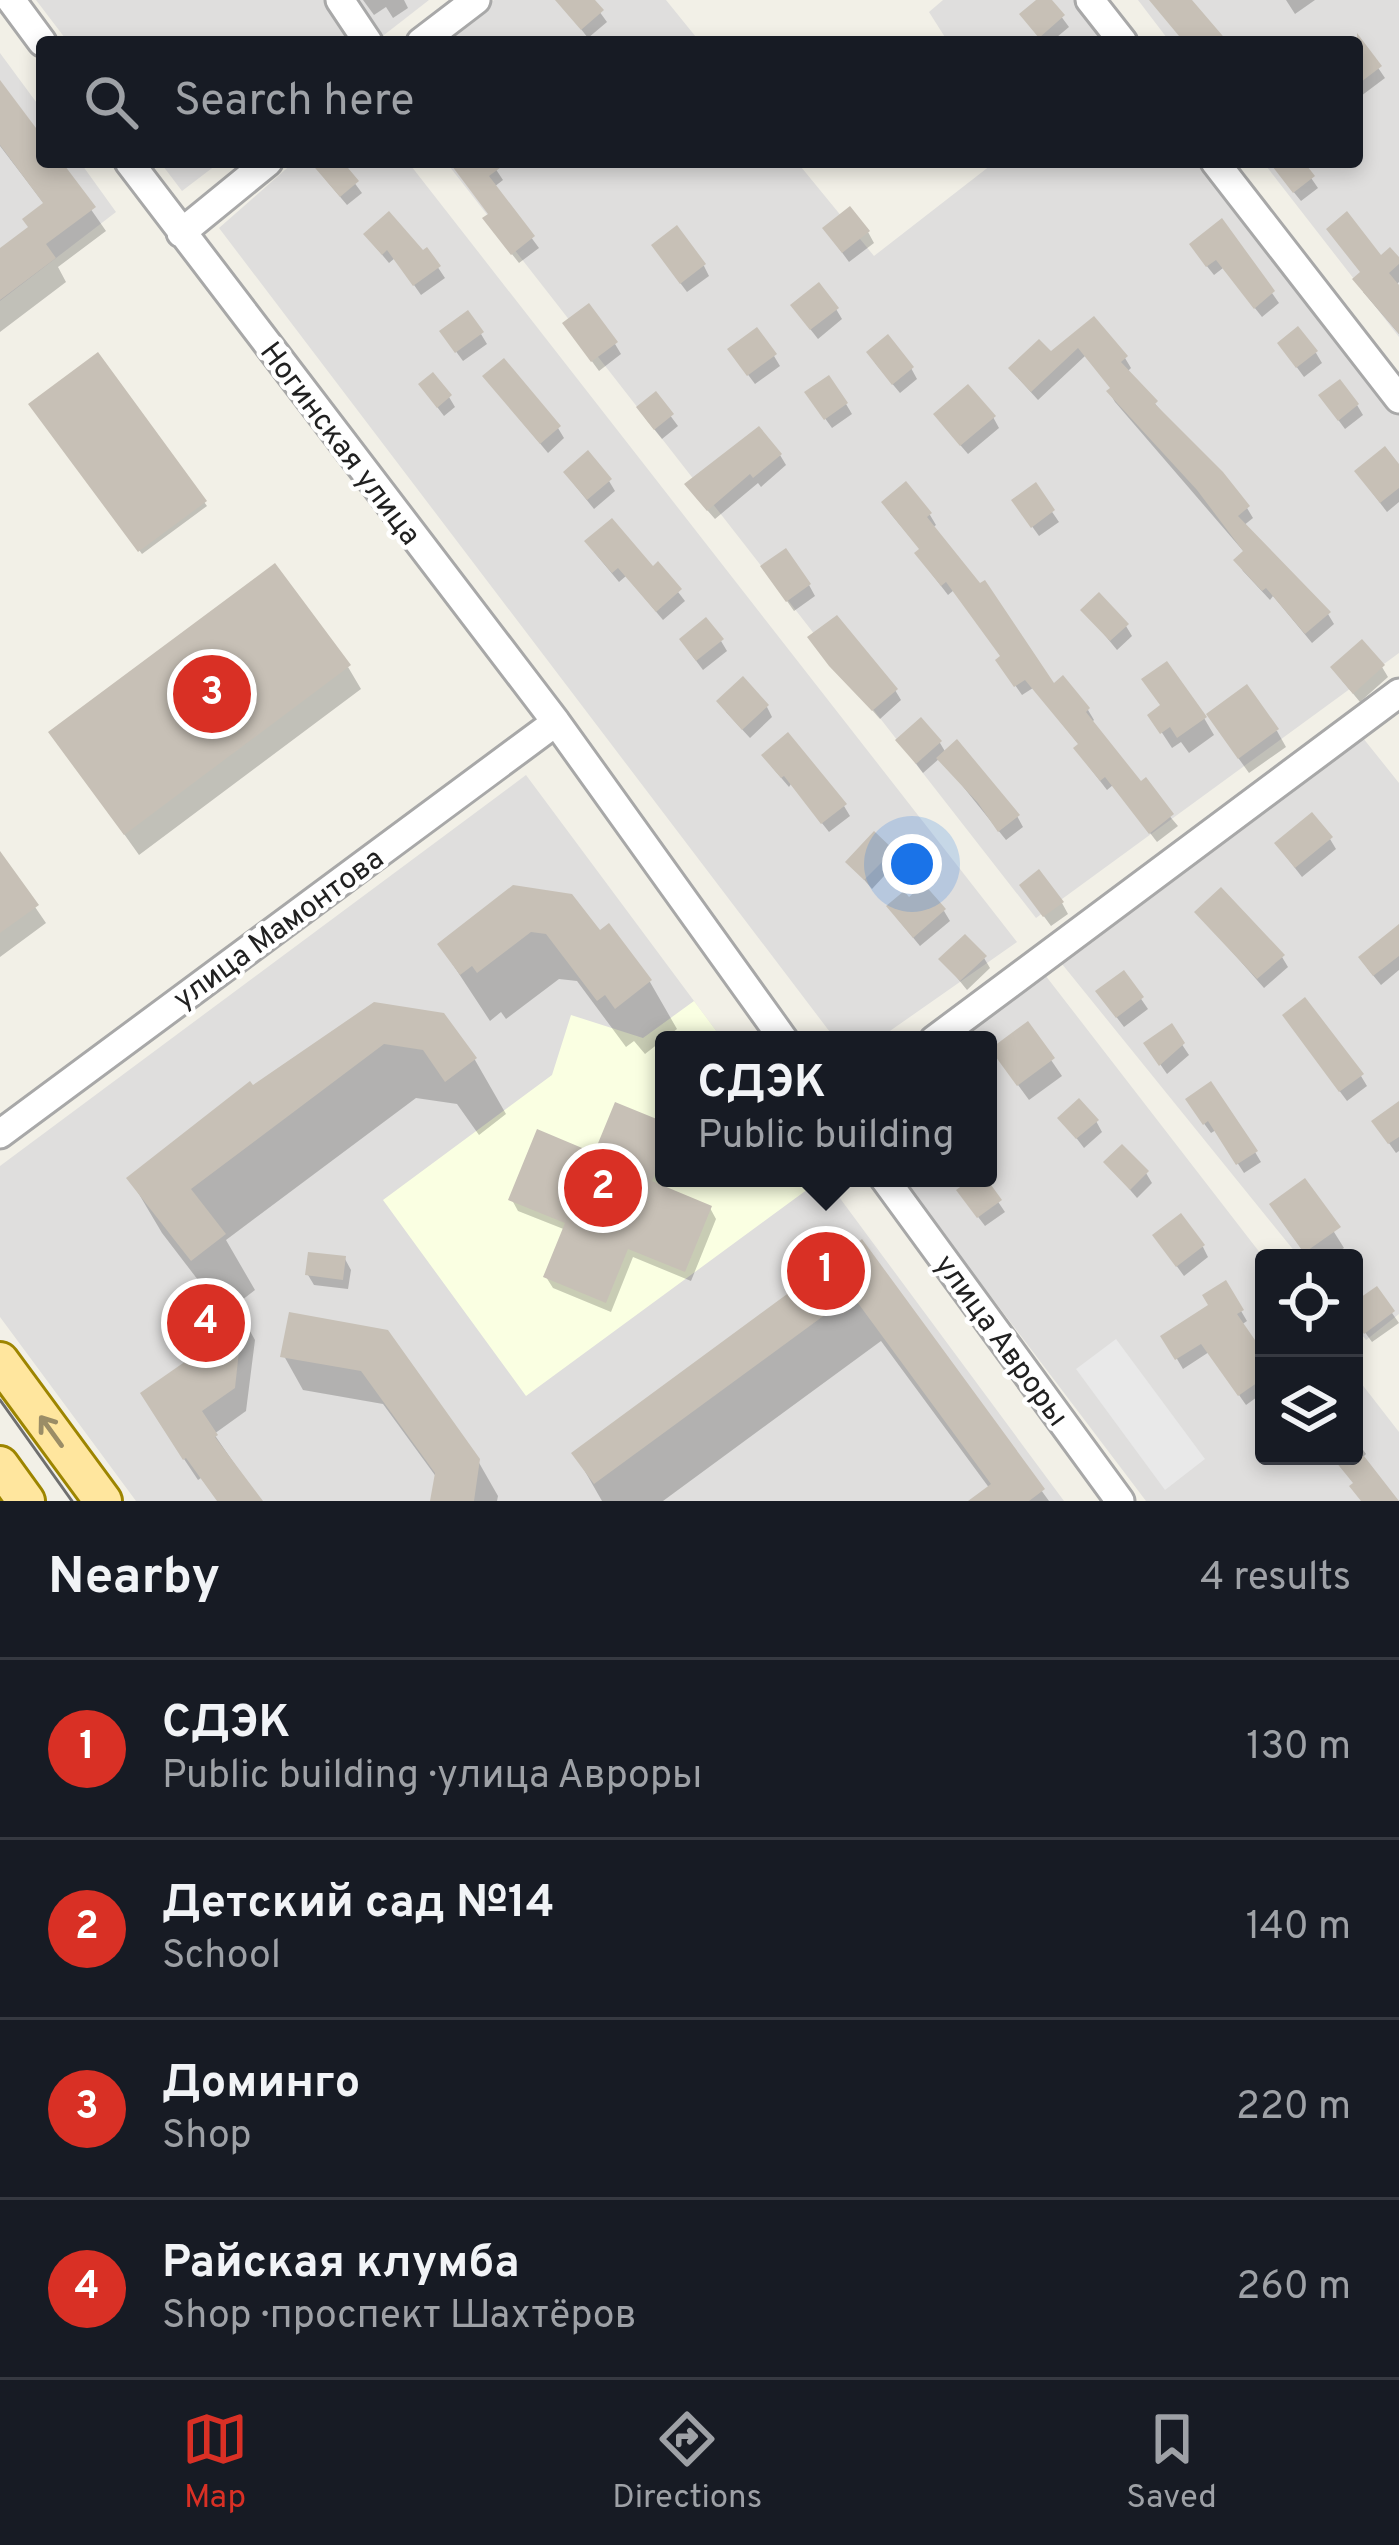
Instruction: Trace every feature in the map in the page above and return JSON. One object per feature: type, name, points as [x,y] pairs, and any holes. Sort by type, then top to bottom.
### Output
[{"type":"main road","points":[[0,1361],[103,1501]]},
{"type":"main road","points":[[0,1466],[26,1501]]},
{"type":"street","points":[[11,0],[37,36]]},
{"type":"street","points":[[340,0],[364,36]]},
{"type":"street","points":[[429,36],[476,0]]},
{"type":"street","points":[[1090,0],[1118,36]]},
{"type":"street","name":"Ногинская улица","points":[[133,168],[556,722]]},
{"type":"street","points":[[181,233],[261,168]]},
{"type":"street","points":[[1220,168],[1399,399]]},
{"type":"street","points":[[946,1031],[1399,693]]},
{"type":"street","points":[[556,722],[778,1031]]},
{"type":"street","name":"улица Мамонтова","points":[[0,1134],[556,722]]},
{"type":"street","name":"улица Авроры","points":[[891,1187],[1120,1501]]},
{"type":"shaded area","points":[[36,0],[429,0],[383,36],[63,36]]},
{"type":"shaded area","points":[[494,0],[666,0],[695,36],[449,36]]},
{"type":"shaded area","points":[[943,0],[1089,0],[1118,36],[944,36],[929,12]]},
{"type":"shaded area","points":[[1138,0],[1399,0],[1399,337],[1268,168],[1363,168],[1363,36],[1165,36]]},
{"type":"shaded area","points":[[0,53],[36,102],[36,168],[84,168],[116,212],[0,301]]},
{"type":"shaded area","points":[[165,168],[212,168],[182,191]]},
{"type":"shaded area","points":[[287,168],[413,168],[1017,942],[890,1031],[829,1031],[219,228]]},
{"type":"shaded area","points":[[451,168],[802,168],[874,256],[987,168],[1223,168],[1399,391],[1399,653],[1036,918]]},
{"type":"shaded area","points":[[1363,738],[1399,783],[1399,1314],[1366,1340],[1363,1249],[1293,1249],[1062,964]]},
{"type":"shaded area","points":[[526,775],[716,1031],[655,1031],[655,1187],[832,1187],[1064,1501],[136,1501],[0,1317],[0,1166]]},
{"type":"shaded area","points":[[1042,971],[1257,1249],[1255,1465],[1363,1465],[1363,1386],[1399,1432],[1399,1501],[1146,1501],[908,1187],[997,1187],[997,1031],[961,1031]]},
{"type":"shaded area","points":[[694,1001],[716,1031],[655,1031],[655,1187],[811,1187],[526,1396],[383,1200],[552,1075],[571,1015],[643,1038]]},
{"type":"shaded area","points":[[1116,1339],[1205,1459],[1165,1490],[1076,1369]]},
{"type":"building","points":[[555,0],[595,0],[604,10],[581,30]]},
{"type":"building","points":[[1036,0],[1052,0],[1065,15],[1037,36],[1019,14]]},
{"type":"building","points":[[1149,0],[1192,0],[1223,36],[1179,36]]},
{"type":"building","points":[[1363,41],[1382,66],[1363,80]]},
{"type":"building","points":[[0,80],[36,128],[36,168],[67,168],[96,207],[46,244],[56,258],[0,300],[0,248],[28,227],[22,219],[43,203],[0,145]]},
{"type":"building","points":[[315,168],[348,168],[359,181],[340,197]]},
{"type":"building","points":[[454,168],[500,168],[489,176],[535,236],[511,255],[482,218],[488,214]]},
{"type":"building","points":[[1274,168],[1309,168],[1315,176],[1293,193]]},
{"type":"building","points":[[850,206],[870,231],[842,253],[822,228]]},
{"type":"building","points":[[389,211],[441,266],[413,286],[387,250],[382,255],[363,234]]},
{"type":"building","points":[[1347,211],[1381,255],[1390,247],[1399,257],[1399,264],[1389,273],[1399,285],[1399,334],[1352,279],[1360,272],[1326,229]]},
{"type":"building","points":[[1222,218],[1275,291],[1254,309],[1216,260],[1206,267],[1189,244]]},
{"type":"building","points":[[677,225],[706,264],[680,284],[651,245]]},
{"type":"building","points":[[819,282],[839,308],[810,330],[790,305]]},
{"type":"building","points":[[589,303],[618,342],[591,362],[562,323]]},
{"type":"building","points":[[468,310],[484,332],[455,353],[439,331]]},
{"type":"building","points":[[1094,316],[1128,356],[1121,362],[1158,401],[1155,404],[1250,506],[1238,516],[1331,612],[1305,634],[1266,588],[1262,591],[1233,560],[1243,551],[1197,490],[1106,391],[1110,388],[1078,348],[1031,392],[1008,368],[1039,339],[1051,351]]},
{"type":"building","points":[[1298,326],[1318,351],[1296,368],[1277,343]]},
{"type":"building","points":[[757,327],[777,354],[747,376],[727,349]]},
{"type":"building","points":[[888,334],[914,367],[892,385],[866,352]]},
{"type":"building","points":[[98,352],[207,501],[138,552],[28,404]]},
{"type":"building","points":[[504,358],[561,426],[540,444],[482,376]]},
{"type":"building","points":[[433,372],[452,395],[437,408],[418,384]]},
{"type":"building","points":[[829,375],[848,403],[824,420],[804,392]]},
{"type":"building","points":[[1340,379],[1359,404],[1338,421],[1318,395]]},
{"type":"building","points":[[968,384],[996,416],[960,446],[933,414]]},
{"type":"building","points":[[656,391],[674,414],[654,430],[636,407]]},
{"type":"building","points":[[759,426],[782,454],[707,511],[684,484]]},
{"type":"building","points":[[1385,446],[1399,464],[1399,488],[1380,503],[1354,471]]},
{"type":"building","points":[[588,450],[612,479],[587,500],[563,472]]},
{"type":"building","points":[[906,481],[932,513],[927,517],[980,583],[985,580],[1054,683],[1063,675],[1141,781],[1146,777],[1174,814],[1149,834],[1105,777],[1100,781],[1073,748],[1078,744],[1025,680],[1014,687],[995,660],[1000,656],[946,582],[941,586],[914,553],[919,549],[881,502]]},
{"type":"building","points":[[1036,482],[1055,510],[1031,528],[1011,500]]},
{"type":"building","points":[[612,518],[653,566],[658,561],[682,589],[656,612],[618,568],[612,573],[584,541]]},
{"type":"building","points":[[786,548],[811,584],[786,602],[760,566]]},
{"type":"building","points":[[275,563],[351,665],[124,835],[48,732]]},
{"type":"building","points":[[1099,592],[1129,624],[1110,641],[1080,610]]},
{"type":"building","points":[[837,615],[898,689],[872,711],[807,637]]},
{"type":"building","points":[[706,617],[724,639],[696,661],[679,639]]},
{"type":"building","points":[[1362,639],[1385,665],[1353,694],[1330,667]]},
{"type":"building","points":[[1167,661],[1207,717],[1177,738],[1170,727],[1160,734],[1147,715],[1160,705],[1141,679]]},
{"type":"building","points":[[743,676],[769,705],[742,730],[716,701]]},
{"type":"building","points":[[1247,684],[1279,729],[1238,759],[1206,714]]},
{"type":"building","points":[[921,717],[942,741],[916,764],[895,740]]},
{"type":"building","points":[[788,732],[847,804],[821,824],[761,755]]},
{"type":"building","points":[[957,739],[1020,815],[998,832],[936,758]]},
{"type":"building","points":[[1312,812],[1333,837],[1295,868],[1274,843]]},
{"type":"building","points":[[874,831],[894,850],[864,880],[845,862]]},
{"type":"building","points":[[0,851],[39,905],[0,933]]},
{"type":"building","points":[[1039,869],[1064,902],[1043,917],[1019,885]]},
{"type":"building","points":[[924,884],[946,909],[913,938],[886,906],[904,891],[909,897]]},
{"type":"building","points":[[513,885],[572,894],[600,930],[609,923],[652,980],[615,1009],[605,995],[597,1001],[546,934],[531,932],[477,973],[472,966],[460,975],[437,944]]},
{"type":"building","points":[[1221,887],[1285,955],[1257,979],[1194,912]]},
{"type":"building","points":[[1399,924],[1399,956],[1373,976],[1358,957]]},
{"type":"building","points":[[965,934],[987,956],[960,981],[938,959]]},
{"type":"building","points":[[1124,970],[1144,997],[1116,1018],[1095,991]]},
{"type":"building","points":[[1305,997],[1364,1074],[1339,1092],[1282,1015]]},
{"type":"building","points":[[374,1002],[444,1013],[477,1058],[445,1082],[423,1050],[384,1044],[191,1189],[226,1234],[191,1261],[126,1178],[250,1081],[253,1085]]},
{"type":"building","points":[[1028,1021],[1055,1058],[1017,1086],[997,1059],[997,1044]]},
{"type":"building","points":[[1172,1023],[1185,1043],[1159,1066],[1143,1043]]},
{"type":"building","points":[[1211,1081],[1258,1151],[1236,1165],[1208,1121],[1203,1125],[1185,1099]]},
{"type":"building","points":[[1079,1098],[1099,1120],[1076,1139],[1057,1118]]},
{"type":"building","points":[[1399,1101],[1399,1137],[1388,1144],[1371,1121]]},
{"type":"building","points":[[615,1102],[655,1118],[655,1187],[666,1187],[712,1206],[685,1272],[628,1249],[606,1303],[543,1277],[565,1223],[508,1200],[537,1129],[594,1153]]},
{"type":"building","points":[[1122,1144],[1149,1171],[1130,1190],[1103,1162]]},
{"type":"building","points":[[1305,1178],[1341,1227],[1310,1249],[1301,1249],[1269,1204]]},
{"type":"building","points":[[993,1187],[1002,1200],[977,1218],[956,1190]]},
{"type":"building","points":[[1181,1213],[1205,1245],[1176,1267],[1152,1235]]},
{"type":"building","points":[[862,1239],[1045,1489],[1029,1501],[968,1501],[991,1484],[852,1295],[594,1484],[571,1453]]},
{"type":"building","points":[[308,1252],[346,1256],[343,1280],[305,1275]]},
{"type":"building","points":[[1226,1280],[1244,1310],[1237,1314],[1255,1340],[1255,1384],[1238,1396],[1201,1344],[1175,1360],[1160,1336],[1208,1305],[1202,1295]]},
{"type":"building","points":[[1377,1286],[1395,1311],[1364,1334],[1363,1333],[1363,1296]]},
{"type":"building","points":[[194,1308],[243,1314],[235,1388],[202,1411],[215,1437],[263,1501],[217,1501],[183,1460],[140,1393],[186,1361]]},
{"type":"building","points":[[289,1312],[388,1330],[480,1459],[474,1501],[430,1501],[435,1473],[361,1371],[280,1357]]},
{"type":"building","points":[[1364,1456],[1399,1501],[1361,1501],[1349,1486],[1353,1483],[1338,1465],[1363,1465]]},
{"type":"tram line","points":[[0,1400],[72,1501]]},
{"type":"place","name":"Доминго","points":[[212,694]]},
{"type":"place","name":"Детский сад №14","points":[[603,1188]]},
{"type":"place","name":"СДЭК","points":[[826,1271]]},
{"type":"place","name":"Райская клумба","points":[[206,1323]]}]
